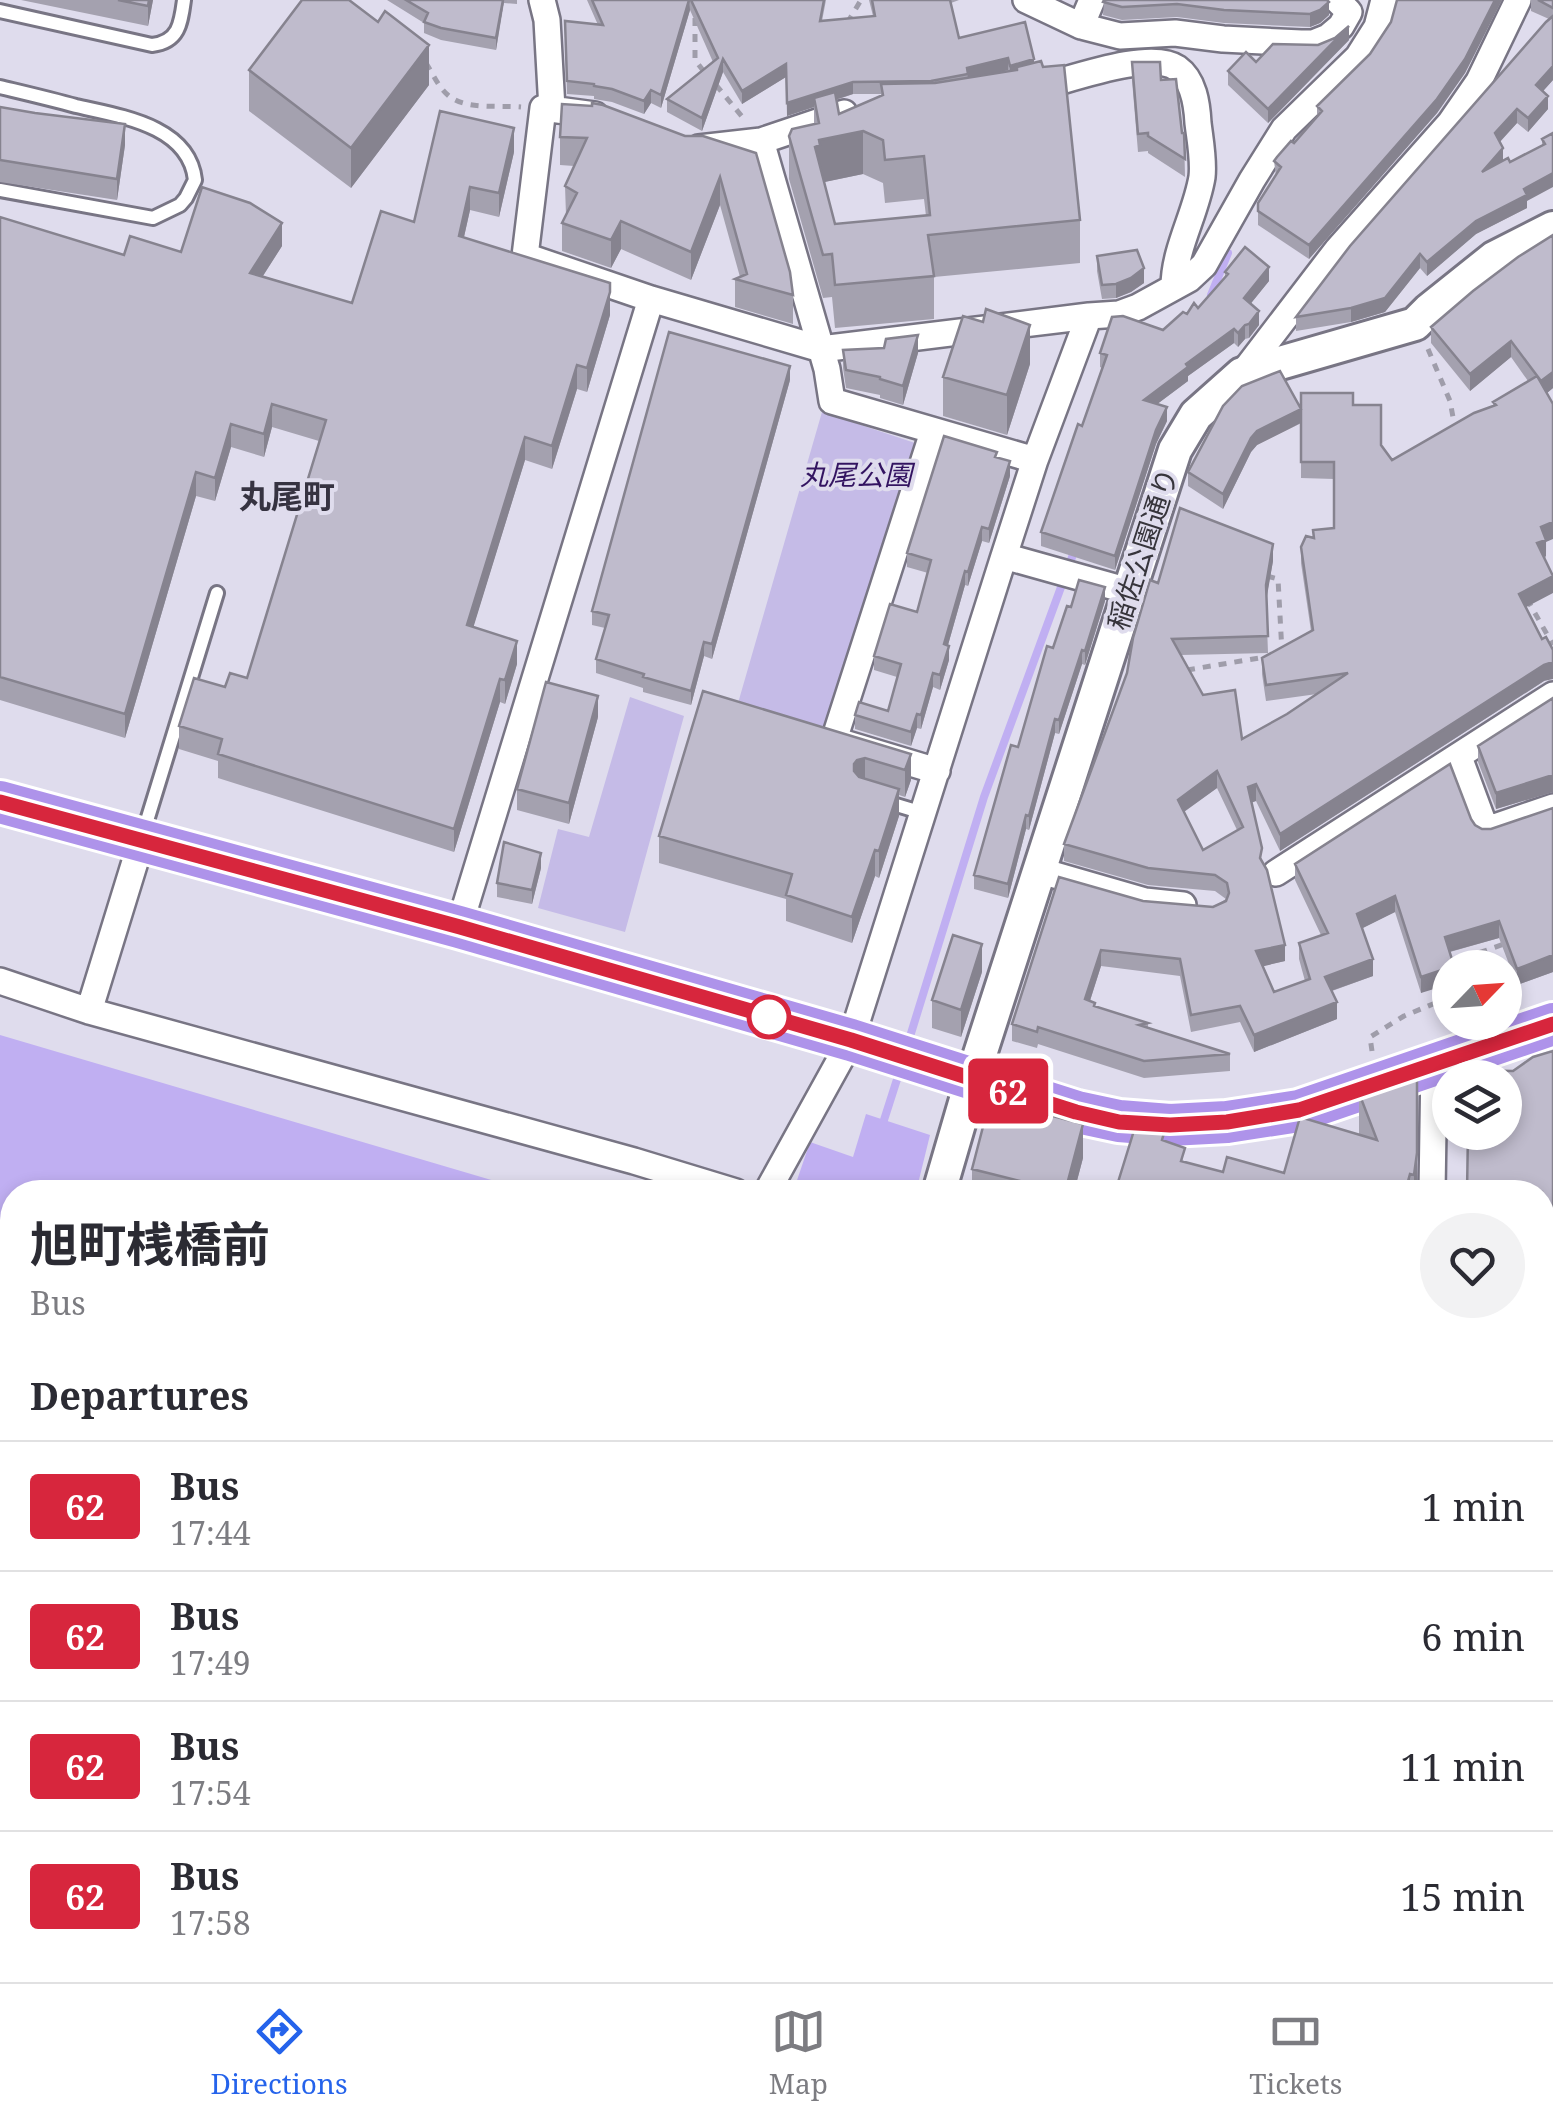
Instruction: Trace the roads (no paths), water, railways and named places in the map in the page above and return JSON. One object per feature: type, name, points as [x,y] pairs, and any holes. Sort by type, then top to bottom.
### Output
[{"type":"highway","points":[[0,802],[460,927],[1119,1122],[1227,1122],[1299,1110],[1432,1065]]},
{"type":"highway","points":[[1446,1060],[1553,1024]]},
{"type":"street","points":[[542,0],[547,20],[547,108],[525,256],[651,300],[821,349],[1118,314],[1174,288],[1204,265],[1284,129],[1358,57],[1376,28],[1384,0]]},
{"type":"street","points":[[1026,0],[1080,26],[1120,36],[1174,33],[1313,43],[1328,36],[1345,20],[1349,12],[1337,0]]},
{"type":"street","points":[[1080,26],[1092,0]]},
{"type":"street","points":[[1242,374],[1337,250],[1450,123],[1479,82],[1518,0]]},
{"type":"street","points":[[1016,94],[1135,62],[1167,64],[1186,78],[1197,103],[1202,175],[1174,271],[1174,288]]},
{"type":"street","points":[[547,108],[624,123]]},
{"type":"street","points":[[674,143],[691,149],[761,141],[844,113],[875,110]]},
{"type":"street","points":[[761,141],[827,369],[832,401],[1035,460]]},
{"type":"street","name":"稲佐公園通り","points":[[941,1180],[960,1075],[1040,870],[1175,450],[1196,415],[1242,374],[1415,324],[1494,258],[1553,228]]},
{"type":"street","points":[[460,927],[651,300]]},
{"type":"street","points":[[775,1180],[863,1044],[936,770],[1035,460],[1089,316]]},
{"type":"street","points":[[934,432],[834,740],[936,770]]},
{"type":"street","points":[[1004,556],[1129,591]]},
{"type":"street","points":[[1276,873],[1552,698]]},
{"type":"street","points":[[1459,757],[1486,830],[1553,807]]},
{"type":"street","points":[[90,1011],[142,839]]},
{"type":"street","points":[[1040,870],[1145,900],[1213,907]]},
{"type":"street","points":[[0,980],[90,1011],[695,1180]]},
{"type":"street","points":[[1432,1180],[1433,1150]]},
{"type":"lane","points":[[0,11],[152,45],[171,40],[181,22],[184,0]]},
{"type":"lane","points":[[0,87],[146,124],[176,144],[188,160],[195,180],[180,205],[154,218],[0,190]]},
{"type":"lane","points":[[142,839],[218,593]]},
{"type":"lane","points":[[863,794],[923,814]]},
{"type":"waterway","points":[[1211,295],[1228,253]]},
{"type":"waterway","points":[[908,1043],[984,797],[1075,549]]},
{"type":"waterway","points":[[884,1120],[900,1070]]},
{"type":"district","name":"丸尾町","points":[[287,497]]},
{"type":"park label","name":"丸尾公園","points":[[856,475]]}]
